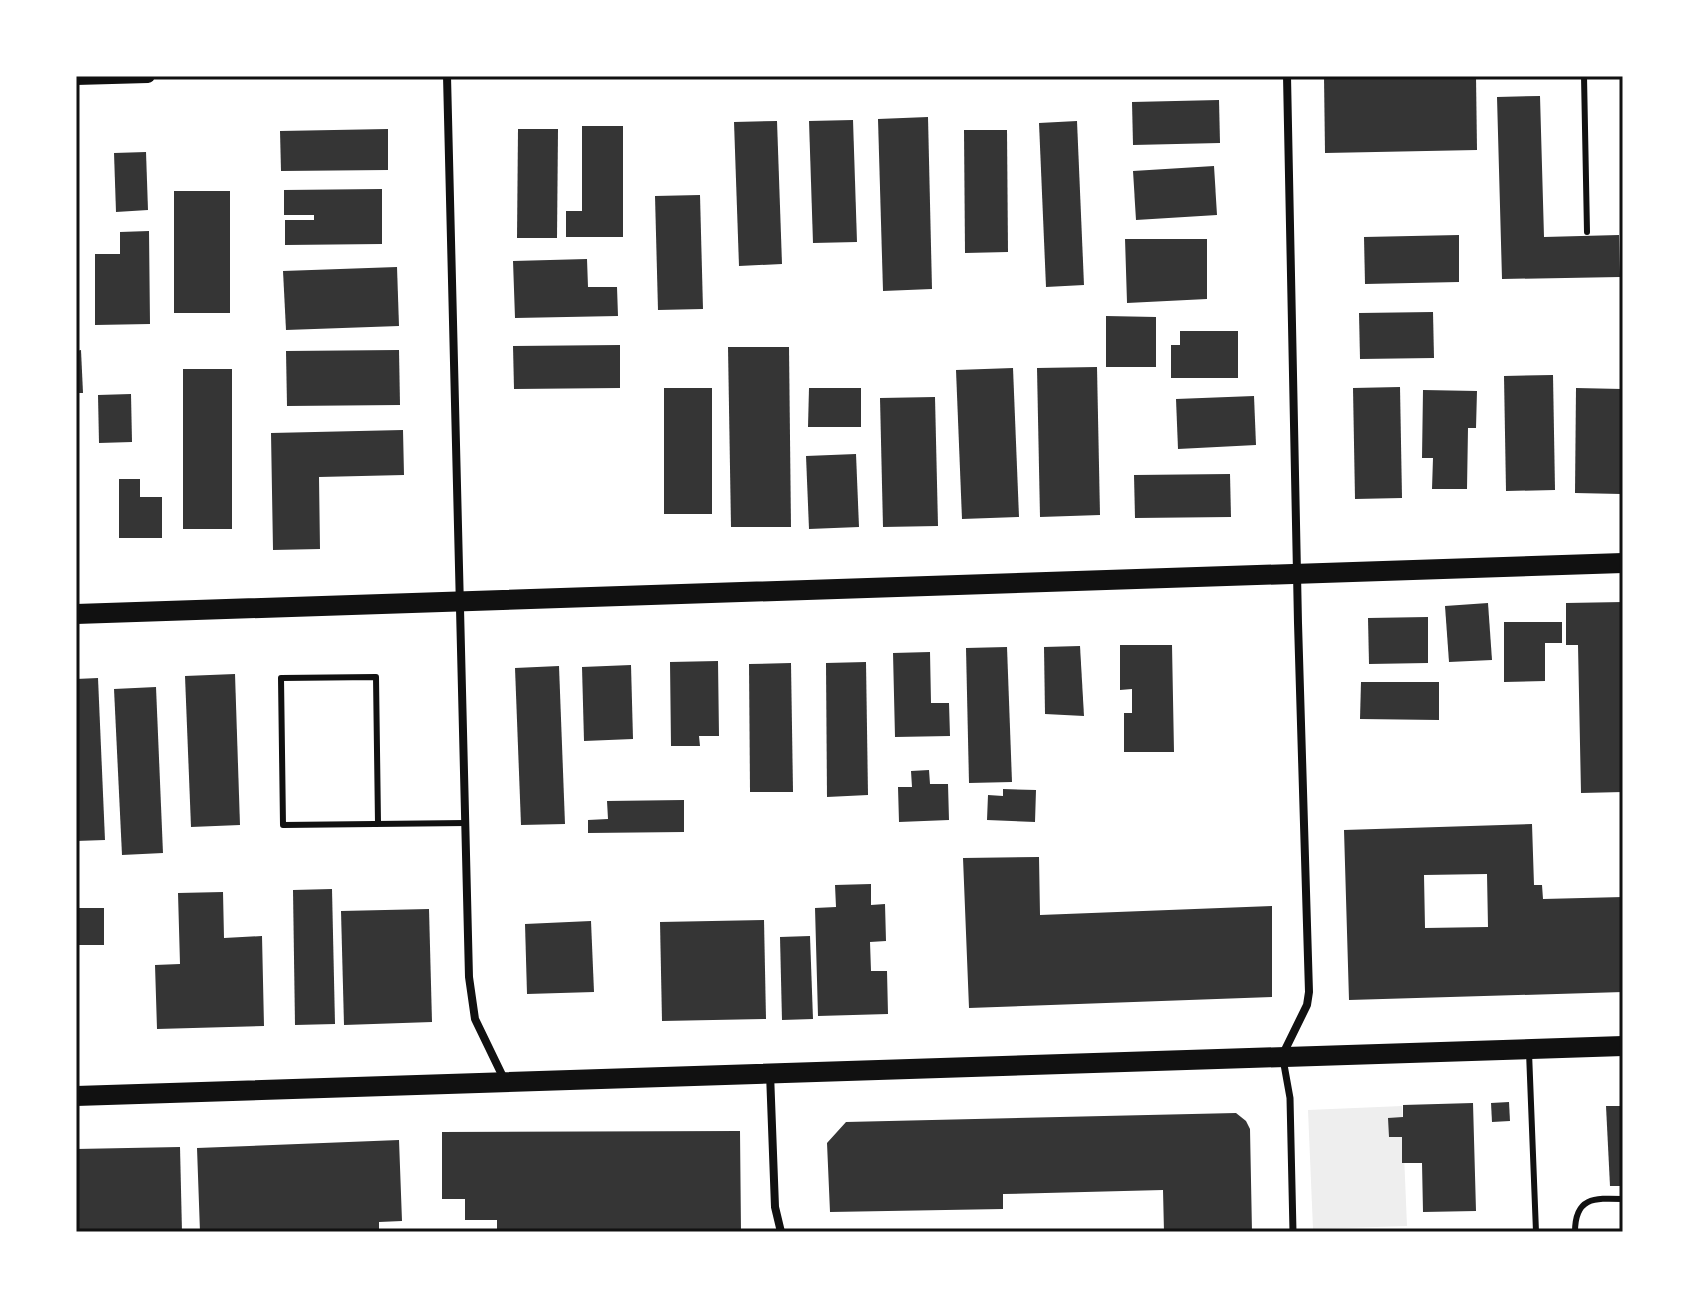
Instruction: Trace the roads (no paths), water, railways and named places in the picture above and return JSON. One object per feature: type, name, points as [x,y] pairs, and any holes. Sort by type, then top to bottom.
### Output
[{"type":"main road","points":[[76,614],[1623,563]]},
{"type":"main road","points":[[76,1096],[1623,1046]]},
{"type":"street","points":[[76,78],[148,76]]},
{"type":"street","points":[[447,76],[471,1000],[480,1033],[506,1082]]},
{"type":"street","points":[[1287,76],[1309,992],[1307,1005],[1282,1056],[1290,1098],[1293,1232]]},
{"type":"street","points":[[770,1073],[775,1207],[781,1232]]},
{"type":"lane","points":[[1584,76],[1587,232]]},
{"type":"lane","points":[[378,823],[376,677],[281,678],[283,825],[466,823]]},
{"type":"lane","points":[[1528,1049],[1536,1232]]},
{"type":"lane","points":[[1575,1232],[1579,1207],[1603,1198],[1623,1199]]}]
